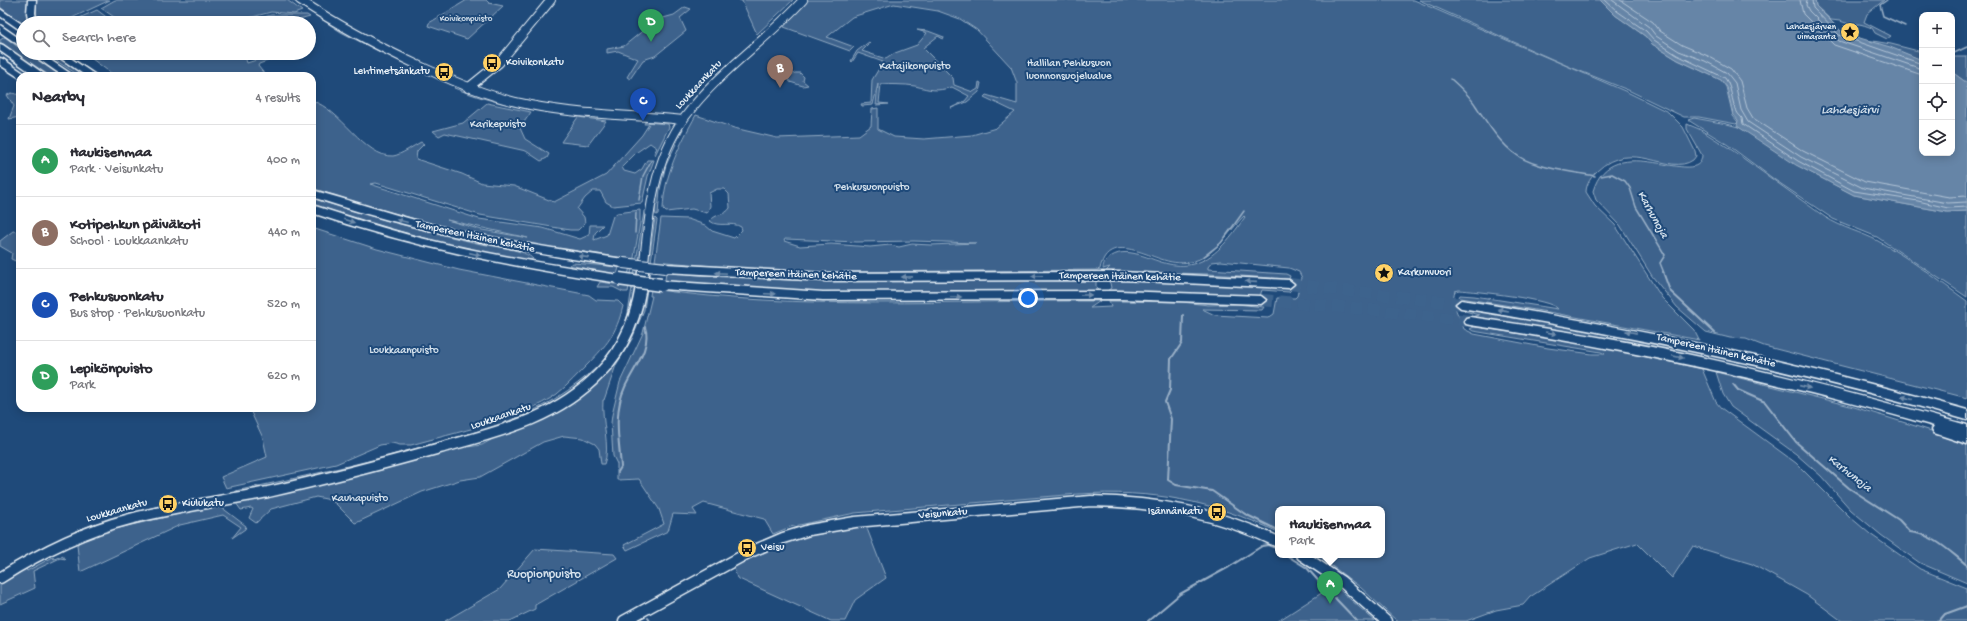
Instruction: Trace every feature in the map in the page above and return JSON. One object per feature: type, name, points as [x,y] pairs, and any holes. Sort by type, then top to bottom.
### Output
[{"type":"highway","points":[[32,0],[32,16]]},
{"type":"highway","points":[[0,12],[16,24]]},
{"type":"highway","points":[[0,28],[16,40]]},
{"type":"highway","points":[[0,46],[16,57]]},
{"type":"highway","points":[[20,60],[36,72]]},
{"type":"highway","points":[[45,60],[63,72]]},
{"type":"highway","points":[[68,60],[86,72]]},
{"type":"highway","points":[[1,62],[17,72]]},
{"type":"highway","name":"Tampereen itäinen kehätie","points":[[316,194],[388,217],[509,246],[665,268],[728,273],[826,277],[1120,276],[1290,284]]},
{"type":"highway","name":"Tampereen itäinen kehätie","points":[[316,210],[376,230],[434,245],[554,270],[661,285],[823,296],[1120,295],[1261,300]]},
{"type":"highway","name":"Tampereen itäinen kehätie","points":[[1461,304],[1607,328],[1730,353],[1967,414]]},
{"type":"highway","name":"Tampereen itäinen kehätie","points":[[1470,321],[1616,344],[1678,357],[1843,396],[1967,430]]},
{"type":"highway","points":[[1843,396],[1967,439]]},
{"type":"main road","points":[[300,0],[328,19],[384,50],[468,88],[503,100],[541,107],[683,120]]},
{"type":"main road","points":[[468,88],[499,63],[551,0]]},
{"type":"main road","name":"Loukkaankatu","points":[[0,578],[60,543],[106,526],[168,510],[332,477],[393,462],[511,428],[551,410],[571,398],[613,361],[629,334],[638,304],[656,183],[664,158],[683,120],[737,62],[791,13],[803,0]]},
{"type":"main road","name":"Veisunkatu","points":[[624,621],[762,547],[809,530],[855,522],[1083,502],[1128,501],[1169,506],[1199,512],[1242,525],[1275,541]]},
{"type":"main road","points":[[1306,558],[1356,594],[1386,621]]},
{"type":"green space","points":[[0,0],[29,0],[30,16],[16,16],[16,20],[0,7]]},
{"type":"green space","points":[[36,0],[110,0],[76,16],[37,16]]},
{"type":"green space","points":[[115,0],[287,0],[302,11],[294,14],[271,12],[256,16],[113,16],[101,8]]},
{"type":"green space","points":[[292,0],[296,0],[382,53],[341,32]]},
{"type":"green space","name":"Koivikonpuisto","points":[[467,0],[486,0],[489,3],[503,6],[467,39],[428,26],[429,23]]},
{"type":"green space","points":[[739,0],[793,0],[757,34],[742,1]]},
{"type":"green space","points":[[807,0],[1414,0],[1627,92],[1668,112],[1683,127],[1695,151],[1696,156],[1693,160],[1683,164],[1673,164],[1636,157],[1623,157],[1610,161],[1597,171],[1588,183],[1586,192],[1595,206],[1615,225],[1662,298],[1694,330],[1699,340],[1554,313],[1461,298],[1459,297],[1460,295],[1474,296],[1558,309],[1553,305],[1528,299],[1459,290],[1455,291],[1454,301],[1464,329],[1474,334],[1548,348],[1592,354],[1605,354],[1601,352],[1473,331],[1470,329],[1474,327],[1490,329],[1597,346],[1702,369],[1716,402],[1721,408],[1796,463],[1850,517],[1870,534],[1920,569],[1967,588],[1967,621],[1842,621],[1807,595],[1752,564],[1693,546],[1672,578],[1637,543],[1590,558],[1530,597],[1523,605],[1496,610],[1466,621],[1397,621],[1360,587],[1321,558],[1385,558],[1385,506],[1275,506],[1275,531],[1228,512],[1181,500],[1132,494],[1078,494],[855,513],[790,527],[773,534],[764,519],[704,503],[693,509],[697,515],[673,514],[668,531],[627,550],[624,545],[664,524],[659,509],[639,479],[617,480],[617,464],[613,456],[611,423],[620,382],[643,333],[652,296],[650,296],[651,289],[707,296],[819,302],[876,303],[1100,301],[1090,308],[1111,307],[1109,301],[1182,302],[1208,305],[1237,304],[1264,307],[1262,310],[1202,309],[1215,315],[1268,318],[1274,314],[1277,298],[1295,298],[1297,296],[1302,278],[1299,272],[1289,268],[1221,261],[1212,262],[1208,267],[1208,269],[1286,274],[1290,276],[1289,279],[1208,274],[1106,271],[1110,267],[1103,269],[1103,266],[1107,260],[1115,254],[1122,253],[1138,254],[1172,265],[1186,265],[1204,260],[1211,256],[1224,244],[1245,217],[1244,216],[1216,248],[1209,254],[1194,261],[1182,263],[1171,262],[1136,251],[1118,249],[1110,252],[1104,258],[1100,269],[1097,270],[826,272],[759,270],[655,261],[661,218],[688,219],[705,225],[712,231],[734,238],[742,230],[741,227],[737,225],[717,224],[710,221],[712,218],[728,211],[730,208],[729,194],[724,189],[717,189],[709,193],[710,206],[707,213],[692,209],[666,212],[663,209],[666,184],[674,160],[696,115],[734,128],[777,138],[859,135],[871,126],[872,109],[878,108],[878,129],[894,137],[924,139],[972,135],[996,128],[1015,112],[984,97],[986,95],[1017,104],[1017,83],[1011,67],[977,30],[960,19],[938,11],[894,4],[852,17],[827,37],[854,47],[850,51],[784,27]],"holes":[[[785,239],[857,242],[914,241],[976,243],[931,245],[912,244],[899,247],[890,245],[870,247],[831,244],[800,246],[784,241]]]},
{"type":"green space","points":[[1419,0],[1600,0],[1615,15],[1645,36],[1652,44],[1678,60],[1721,80],[1726,87],[1733,116],[1738,122],[1736,124],[1699,117],[1684,117],[1628,90],[1570,67]]},
{"type":"green space","points":[[1815,0],[1884,0],[1867,14],[1864,22],[1891,36],[1887,39],[1875,33],[1872,28],[1865,25],[1852,25],[1831,20],[1816,6]]},
{"type":"green space","points":[[685,7],[691,9],[680,18],[686,31],[655,56],[643,60],[630,79],[627,77],[638,59],[618,51],[607,53],[607,49],[624,46],[656,20],[674,15]]},
{"type":"green space","points":[[97,10],[105,16],[84,16]]},
{"type":"green space","points":[[307,15],[308,16],[267,16]]},
{"type":"green space","name":"Katajikonpuisto","points":[[917,30],[928,31],[944,37],[943,39],[938,36],[923,48],[953,78],[954,85],[973,92],[978,89],[979,82],[981,83],[979,92],[967,102],[951,108],[965,101],[969,96],[952,87],[942,90],[934,90],[911,85],[881,84],[879,103],[889,104],[876,105],[878,84],[873,105],[862,106],[861,104],[871,103],[872,80],[883,62],[858,53],[852,62],[851,61],[857,51],[869,42],[870,43],[862,51],[886,59],[895,53],[917,45],[927,33]]},
{"type":"green space","points":[[5,37],[16,46],[16,53],[0,42],[0,40]]},
{"type":"green space","points":[[1867,40],[1919,51],[1919,59]]},
{"type":"green space","points":[[1955,57],[1967,57],[1967,83],[1955,74]]},
{"type":"green space","points":[[26,60],[37,60],[55,72],[44,72]]},
{"type":"green space","points":[[55,60],[63,60],[81,72],[74,72]]},
{"type":"green space","points":[[93,60],[246,60],[247,63],[256,60],[270,60],[259,64],[258,66],[263,72],[110,72]]},
{"type":"green space","points":[[795,73],[800,73],[804,77],[803,81],[808,85],[803,86],[790,82],[787,77]]},
{"type":"green space","points":[[456,86],[499,101],[571,115],[526,109],[497,102],[454,88]]},
{"type":"green space","points":[[12,93],[16,94],[16,118],[9,119],[14,106],[7,95]]},
{"type":"green space","points":[[316,103],[333,113],[372,149],[383,154],[393,156],[421,142],[424,144],[417,151],[416,159],[462,174],[482,183],[514,186],[554,202],[606,175],[642,135],[649,124],[644,124],[645,122],[668,124],[669,127],[655,155],[654,153],[657,148],[650,143],[637,152],[622,167],[624,171],[635,174],[642,169],[647,160],[654,160],[648,176],[642,203],[613,206],[606,202],[600,191],[593,191],[585,198],[577,209],[584,217],[585,223],[578,230],[570,230],[480,215],[376,183],[370,184],[479,219],[543,228],[580,239],[589,235],[590,225],[603,225],[595,233],[594,240],[607,235],[613,216],[617,213],[640,210],[640,223],[628,292],[623,292],[613,287],[597,287],[600,282],[622,285],[628,275],[632,259],[512,241],[411,218],[316,189]],"holes":[[[447,220],[528,238],[482,230]]]},
{"type":"green space","name":"Karikepuisto","points":[[487,103],[531,112],[520,128],[525,139],[549,154],[547,158],[541,161],[526,151],[445,133],[439,136],[433,131],[463,123]]},
{"type":"green space","points":[[578,117],[606,121],[588,145],[561,142]]},
{"type":"green space","points":[[1694,118],[1742,128],[1804,169],[1854,195],[1947,212],[1967,211],[1967,297],[1877,237],[1833,219],[1775,180],[1728,145],[1688,120]]},
{"type":"green space","points":[[1687,124],[1699,129],[1729,148],[1825,217],[1872,238],[1890,248],[1967,301],[1967,398],[1764,346],[1746,339],[1730,338],[1706,332],[1677,307],[1652,276],[1620,225],[1596,200],[1593,191],[1603,172],[1618,163],[1636,161],[1687,167],[1698,165],[1702,155],[1687,129]]},
{"type":"green space","points":[[683,129],[666,165],[660,189],[658,214],[656,215],[656,196],[663,170],[673,145]]},
{"type":"green space","points":[[316,199],[417,228],[481,244],[517,251],[524,253],[533,259],[527,260],[472,250],[365,221],[316,205]]},
{"type":"green space","points":[[646,210],[636,294],[623,336],[608,357],[625,326],[644,211]]},
{"type":"green space","name":"Kauhapuisto","points":[[655,218],[657,220],[644,310],[632,339],[616,365],[603,400],[603,416],[607,450],[604,464],[601,464],[599,449],[595,444],[583,438],[564,436],[543,442],[480,477],[460,480],[422,492],[355,523],[335,503],[316,497],[271,509],[256,523],[249,518],[253,509],[241,510],[236,503],[332,482],[459,448],[482,445],[498,436],[518,429],[612,367],[631,338],[641,313]]},
{"type":"green space","name":"Loukkaanpuisto","points":[[316,229],[377,249],[459,270],[589,295],[596,300],[618,301],[623,306],[614,332],[606,345],[569,383],[557,394],[542,403],[506,418],[411,445],[392,443],[380,445],[336,464],[226,488],[221,477],[267,457],[263,438],[251,412],[316,412]]},
{"type":"green space","points":[[13,231],[16,231],[16,261],[11,259],[12,253],[0,246],[0,241]]},
{"type":"green space","points":[[573,263],[619,267],[617,275],[569,265]]},
{"type":"green space","points":[[666,272],[774,280],[882,282],[1099,280],[1096,282],[1096,288],[1099,291],[857,293],[800,291],[665,281]]},
{"type":"green space","points":[[1107,280],[1257,286],[1292,289],[1289,292],[1262,290],[1260,296],[1107,291],[1111,288],[1110,283]]},
{"type":"green space","points":[[1461,307],[1502,313],[1700,351],[1701,357],[1470,317],[1479,315],[1465,311]]},
{"type":"green space","points":[[598,366],[587,381],[552,405],[510,424],[339,472],[234,493],[235,491],[375,459],[494,426],[537,409],[578,383]]},
{"type":"green space","points":[[1716,372],[1854,407],[1967,442],[1967,583],[1920,563],[1881,535],[1851,510],[1821,476],[1796,454],[1731,407],[1723,394]]},
{"type":"green space","points":[[159,506],[77,532],[75,531],[110,518]]},
{"type":"green space","points":[[213,506],[221,507],[246,526],[245,529],[232,538],[241,527],[223,515],[180,525],[80,572],[77,545],[79,542],[93,534]]},
{"type":"green space","points":[[866,526],[886,578],[855,600],[845,621],[831,621],[737,578],[734,568],[736,565],[785,541],[832,529]]},
{"type":"green space","name":"Ruopionpuisto","points":[[535,549],[614,554],[617,558],[535,605],[535,609],[510,621],[445,621],[500,589]]},
{"type":"green space","points":[[62,556],[66,559],[60,558],[33,571],[35,588],[0,604],[0,584],[26,569],[27,571],[53,557],[54,559]]},
{"type":"green space","points":[[1334,585],[1375,621],[1278,621]]},
{"type":"water","name":"Lahdesjärvi","points":[[1600,0],[1815,0],[1816,6],[1843,33],[1890,47],[1919,59],[1919,156],[1955,156],[1955,74],[1967,83],[1967,211],[1947,212],[1854,195],[1796,165],[1737,126],[1738,120],[1733,114],[1727,87],[1721,80],[1678,60],[1652,44],[1645,36],[1615,15]]},
{"type":"waterway","points":[[1887,0],[1880,5],[1883,16],[1905,26]]},
{"type":"waterway","points":[[1955,53],[1967,47]]},
{"type":"waterway","points":[[1451,79],[1471,99],[1489,126],[1505,146],[1518,156],[1544,167],[1595,176]]},
{"type":"waterway","points":[[639,200],[643,176],[651,161]]},
{"type":"waterway","name":"Karhunoja","points":[[1601,176],[1612,174],[1625,181],[1630,188],[1636,207],[1665,255],[1660,263],[1664,273]]},
{"type":"waterway","points":[[1203,257],[1221,243],[1244,211]]},
{"type":"waterway","points":[[635,233],[636,213]]},
{"type":"waterway","name":"Karhunoja","points":[[1663,272],[1670,291],[1715,333]]},
{"type":"waterway","points":[[1183,315],[1182,343],[1171,359],[1170,390],[1165,402],[1171,419],[1168,480],[1176,485],[1212,491],[1245,514],[1275,529]]},
{"type":"waterway","points":[[618,472],[621,467],[618,437],[619,407],[625,387],[644,350],[646,343],[645,327]]},
{"type":"waterway","name":"Karhunoja","points":[[1733,384],[1738,390],[1765,402],[1796,442],[1849,488],[1899,520],[1910,532],[1918,533],[1933,540],[1967,565]]},
{"type":"waterway","points":[[1148,621],[1180,594],[1229,567],[1262,546],[1268,545],[1275,548]]},
{"type":"waterway","points":[[1291,558],[1307,568],[1330,594]]},
{"type":"waterway","points":[[1335,598],[1357,621]]},
{"type":"waterway","points":[[1939,621],[1945,614],[1967,606]]},
{"type":"tunnel","points":[[1289,284],[1461,304]]},
{"type":"tunnel","points":[[1261,300],[1376,310],[1470,321]]},
{"type":"place","name":"Lahdesjärven uimaranta","points":[[1850,32]]},
{"type":"place","name":"Lepikönpuisto","points":[[651,42]]},
{"type":"place","name":"Koivikonkatu","points":[[492,63]]},
{"type":"place","name":"Lehtimetsänkatu","points":[[444,72]]},
{"type":"place","name":"Kotipehkun päiväkoti","points":[[780,88]]},
{"type":"place","name":"Pehkusuonkatu","points":[[643,121]]},
{"type":"place","name":"Karkunvuori","points":[[1384,273]]},
{"type":"place","name":"Kiulukatu","points":[[168,504]]},
{"type":"place","name":"Isännänkatu","points":[[1217,512]]},
{"type":"place","name":"Veisu","points":[[747,548]]},
{"type":"place","name":"Haukisenmaa","points":[[1330,604]]},
{"type":"park label","name":"Hallilan Pehkusuon luonnonsuojelualue","points":[[1069,70]]},
{"type":"park label","name":"Pehkusuonpuisto","points":[[872,188]]}]
